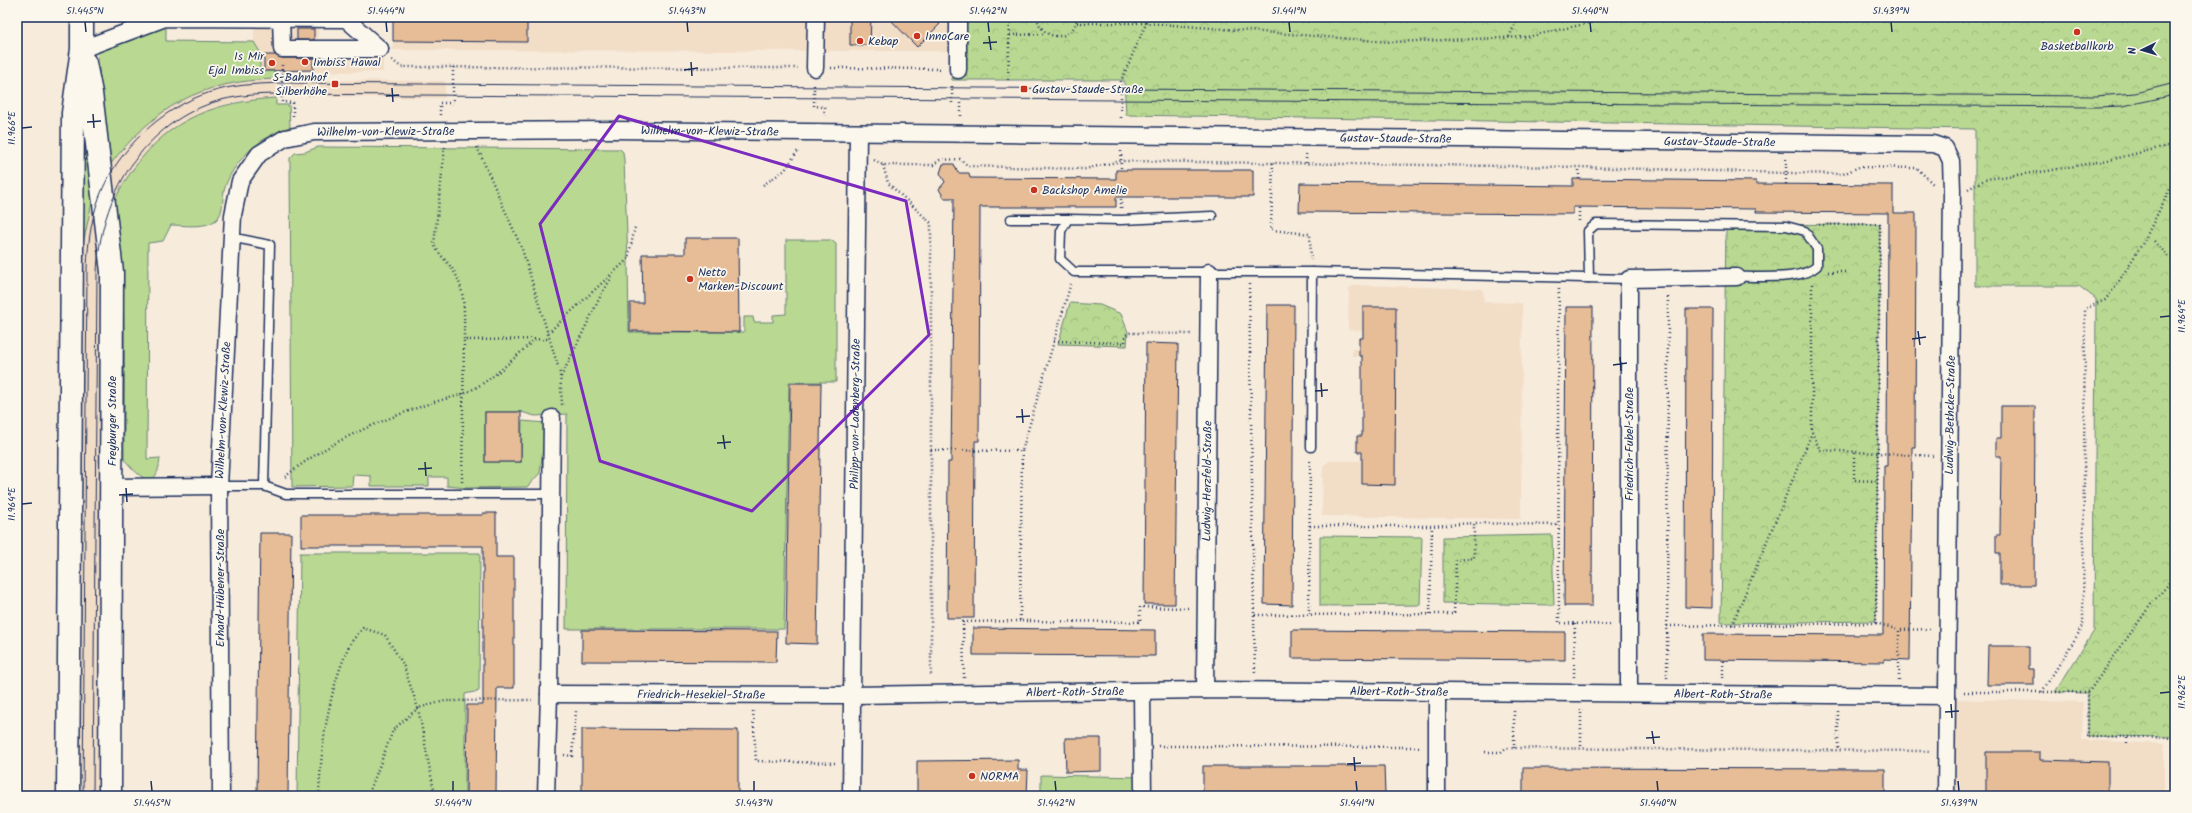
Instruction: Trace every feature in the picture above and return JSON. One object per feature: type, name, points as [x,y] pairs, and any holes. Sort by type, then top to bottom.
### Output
[{"type":"street","name":"Freyburger Straße","points":[[68,796],[73,113],[82,49],[82,17]]},
{"type":"street","points":[[815,68],[816,17]]},
{"type":"street","points":[[958,17],[958,70]]},
{"type":"street","points":[[82,49],[165,18],[346,19],[380,49]]},
{"type":"street","points":[[281,18],[282,49],[380,49]]},
{"type":"street","name":"Freyburger Straße","points":[[82,49],[91,93],[111,260],[112,487],[110,796]]},
{"type":"street","name":"Wilhelm-von-Klewiz-Straße","points":[[219,486],[230,237],[240,181],[259,154],[285,138],[314,132],[442,137],[613,130],[858,133]]},
{"type":"street","name":"Gustav-Staude-Straße","points":[[858,133],[1002,133],[1787,144],[1933,144]]},
{"type":"street","name":"Philipp-von-Ladenberg-Straße","points":[[851,796],[858,133]]},
{"type":"street","name":"Ludwig-Bethcke-Straße","points":[[1933,144],[1945,148],[1951,162],[1952,190],[1949,456],[1954,694],[1946,796]]},
{"type":"street","name":"Ludwig-Herzfeld-Straße","points":[[1205,690],[1209,272]]},
{"type":"street","points":[[1629,279],[1737,277]]},
{"type":"street","name":"Friedrich-Fubel-Straße","points":[[1629,279],[1629,693]]},
{"type":"street","points":[[546,796],[549,694],[552,418]]},
{"type":"street","points":[[112,487],[219,486]]},
{"type":"street","name":"Erhard-Hübener-Straße","points":[[219,486],[221,796]]},
{"type":"street","name":"Albert-Roth-Straße","points":[[852,695],[1205,690],[1514,693],[1578,688],[1629,693],[1838,696],[1954,694]]},
{"type":"street","points":[[1142,692],[1144,796]]},
{"type":"street","points":[[1436,693],[1437,796]]},
{"type":"street","name":"Friedrich-Hesekiel-Straße","points":[[549,694],[852,695]]},
{"type":"lane","points":[[1011,219],[1121,220],[1212,216]]},
{"type":"lane","points":[[1068,219],[1061,231],[1060,259],[1074,272],[1312,272],[1560,276],[1629,279]]},
{"type":"lane","points":[[1589,278],[1588,231],[1596,224],[1786,226],[1805,231],[1817,249],[1817,266],[1812,271],[1795,275],[1737,277]]},
{"type":"lane","points":[[230,237],[270,246],[264,486]]},
{"type":"lane","points":[[1311,447],[1312,272]]},
{"type":"lane","points":[[219,486],[264,486],[286,494],[551,494]]},
{"type":"path","points":[[1008,80],[1010,17]]},
{"type":"path","points":[[1037,17],[1040,28],[1046,34]]},
{"type":"path","points":[[1010,35],[1046,34],[1062,36],[1073,29],[1077,22],[1077,17]]},
{"type":"path","points":[[1136,17],[1137,23]]},
{"type":"path","points":[[1122,103],[1121,81],[1149,17]]},
{"type":"path","points":[[1508,37],[1518,17]]},
{"type":"path","points":[[1077,22],[1147,23],[1391,42],[1527,37],[1616,17]]},
{"type":"path","points":[[282,49],[282,102],[293,102],[293,125],[285,138]]},
{"type":"path","points":[[380,49],[401,67],[815,68],[958,70]]},
{"type":"path","points":[[453,67],[453,103],[440,103],[442,137],[434,244],[438,252],[456,275],[462,292],[464,340],[462,494]]},
{"type":"path","points":[[815,68],[814,106],[825,107],[824,133]]},
{"type":"path","points":[[952,103],[952,80],[958,70]]},
{"type":"path","points":[[475,143],[522,249],[550,339],[560,378],[562,417],[552,418]]},
{"type":"path","points":[[1786,184],[1787,144]]},
{"type":"path","points":[[1952,190],[1969,189],[1986,179],[2047,171],[2114,159],[2175,144]]},
{"type":"path","points":[[763,185],[785,170],[802,146]]},
{"type":"path","points":[[858,158],[870,158],[883,165],[933,165],[940,160],[960,159],[968,166],[1085,168],[1121,161],[1579,167],[1843,174],[1859,167],[1917,168],[1936,186]]},
{"type":"path","points":[[1121,161],[1121,170]]},
{"type":"path","points":[[1273,163],[1271,230],[1310,234],[1312,272]]},
{"type":"path","points":[[883,165],[888,183],[932,223],[930,694]]},
{"type":"path","points":[[1579,167],[1579,180]]},
{"type":"path","points":[[2042,692],[2083,626],[2085,309],[2104,300],[2116,286],[2144,241],[2175,179]]},
{"type":"path","points":[[1786,226],[1880,224],[1876,623]]},
{"type":"path","points":[[548,333],[614,274],[628,259],[635,227]]},
{"type":"path","points":[[2154,241],[2168,256],[2175,260]]},
{"type":"path","points":[[1732,625],[1812,432],[1812,271]]},
{"type":"path","points":[[1020,621],[1022,451],[1074,272]]},
{"type":"path","points":[[1249,272],[1255,679]]},
{"type":"path","points":[[560,378],[602,293],[614,274]]},
{"type":"path","points":[[1560,276],[1558,525],[1559,623],[1628,627]]},
{"type":"path","points":[[1667,683],[1668,279]]},
{"type":"path","points":[[1054,341],[1125,343],[1125,335],[1130,333],[1196,334]]},
{"type":"path","points":[[285,476],[305,460],[350,434],[428,404],[463,394],[502,369],[536,339]]},
{"type":"path","points":[[464,340],[550,339]]},
{"type":"path","points":[[1812,432],[1820,450],[1854,453],[1949,456]]},
{"type":"path","points":[[1309,614],[1311,447]]},
{"type":"path","points":[[931,450],[1022,451]]},
{"type":"path","points":[[1854,453],[1854,480],[1877,481]]},
{"type":"path","points":[[1254,615],[1454,614],[1456,560],[1474,558],[1474,523]]},
{"type":"path","points":[[1310,526],[1432,526],[1474,523],[1558,525]]},
{"type":"path","points":[[1430,614],[1432,526]]},
{"type":"path","points":[[2175,577],[2152,603],[2089,692],[2088,736],[2175,738]]},
{"type":"path","points":[[964,684],[963,622],[1140,622],[1140,607],[1206,608]]},
{"type":"path","points":[[1667,626],[1876,623],[1899,630],[1936,629]]},
{"type":"path","points":[[1575,624],[1581,748]]},
{"type":"path","points":[[319,796],[320,759],[330,701],[349,646],[363,628],[385,635],[402,664],[418,708],[435,796]]},
{"type":"path","points":[[1899,630],[1899,684]]},
{"type":"path","points":[[1723,661],[1723,669]]},
{"type":"path","points":[[1954,694],[2089,692]]},
{"type":"path","points":[[1514,693],[1514,748]]},
{"type":"path","points":[[368,796],[393,730],[418,708],[445,701],[532,700],[549,694]]},
{"type":"path","points":[[1838,696],[1838,751]]},
{"type":"path","points":[[547,755],[572,756],[576,710],[584,710]]},
{"type":"path","points":[[746,711],[754,712],[756,761],[852,763]]},
{"type":"path","points":[[2127,737],[2127,743]]},
{"type":"path","points":[[1143,746],[1424,747]]},
{"type":"path","points":[[1485,752],[1501,752],[1506,748],[1935,751]]},
{"type":"highlighted area","points":[[619,116],[906,201],[929,335],[752,511],[600,461],[540,224]]},
{"type":"shaded area","points":[[394,17],[949,17],[949,51],[393,50]]},
{"type":"shaded area","points":[[254,26],[318,26],[318,57],[383,58],[383,72],[260,71],[260,52],[254,42]]},
{"type":"shaded area","points":[[276,79],[276,98],[234,102],[212,108],[175,128],[157,142],[125,180],[114,203],[109,166],[139,132],[169,107],[203,90],[237,81]]},
{"type":"shaded area","points":[[285,80],[445,81],[445,98],[285,96]]},
{"type":"shaded area","points":[[98,189],[101,274],[97,796],[79,796],[82,268],[86,227]]},
{"type":"shaded area","points":[[1356,285],[1483,289],[1484,302],[1522,303],[1521,519],[1322,516],[1323,466],[1329,461],[1362,461],[1362,452],[1357,452],[1357,436],[1362,435],[1362,356],[1352,356],[1352,349],[1359,349],[1359,338],[1363,338],[1363,331],[1348,330],[1349,288]]},
{"type":"shaded area","points":[[1954,699],[2083,702],[2082,740],[2164,744],[2164,796],[1954,796]]},
{"type":"green space","points":[[950,17],[2175,17],[2175,737],[2088,736],[2088,693],[2055,692],[2094,631],[2096,299],[2079,286],[1975,286],[1975,129],[1126,115],[1124,80],[952,80]]},
{"type":"green space","points":[[166,25],[166,41],[254,42],[260,52],[260,71],[275,71],[276,79],[224,85],[181,101],[144,127],[109,166],[97,50]]},
{"type":"green space","points":[[80,69],[98,189],[91,207],[83,244],[79,245]]},
{"type":"green space","points":[[276,98],[276,105],[289,105],[290,127],[269,136],[259,143],[249,151],[233,170],[224,191],[222,210],[219,217],[211,223],[200,226],[171,225],[163,241],[148,243],[147,459],[160,458],[155,476],[151,479],[146,479],[135,471],[124,459],[124,311],[121,262],[114,207],[116,198],[128,176],[148,151],[163,136],[179,124],[214,108],[234,103]]},
{"type":"green space","points":[[318,147],[620,149],[623,152],[624,160],[629,332],[744,332],[744,317],[753,317],[754,322],[773,322],[773,315],[786,314],[786,240],[831,240],[836,244],[836,382],[789,382],[784,629],[566,629],[567,414],[535,416],[521,412],[485,412],[485,462],[521,462],[522,421],[546,423],[540,473],[527,487],[467,488],[447,486],[447,477],[429,477],[429,486],[371,486],[371,476],[353,475],[352,486],[292,487],[290,158],[295,153],[305,152]]},
{"type":"green space","points":[[1880,224],[1876,621],[1721,623],[1726,225]]},
{"type":"green space","points":[[1070,303],[1100,305],[1121,314],[1128,332],[1127,346],[1058,344]]},
{"type":"green space","points":[[1552,535],[1554,605],[1443,603],[1443,537]]},
{"type":"green space","points":[[1320,536],[1422,537],[1420,605],[1320,606]]},
{"type":"green space","points":[[300,553],[480,553],[479,691],[465,694],[465,796],[297,796]]},
{"type":"green space","points":[[1041,775],[1143,777],[1143,796],[1041,796]]},
{"type":"building","points":[[393,17],[527,17],[527,42],[393,41]]},
{"type":"building","points":[[850,17],[871,17],[870,45],[850,45]]},
{"type":"building","name":"InnoCare","points":[[888,17],[933,17],[940,24],[917,47]]},
{"type":"building","points":[[297,29],[314,29],[314,40],[297,40]]},
{"type":"building","points":[[264,55],[275,55],[282,58],[313,58],[313,70],[264,71]]},
{"type":"building","points":[[943,164],[954,164],[958,173],[969,173],[970,178],[1116,179],[1116,170],[1253,170],[1253,197],[1116,197],[1116,207],[980,207],[979,441],[975,441],[974,618],[947,618],[948,462],[951,462],[954,198],[944,198],[939,189],[945,182],[940,173]]},
{"type":"building","points":[[1573,179],[1756,181],[1756,184],[1893,185],[1893,213],[1916,213],[1915,447],[1912,447],[1910,660],[1884,659],[1884,662],[1703,660],[1703,634],[1883,635],[1884,466],[1887,466],[1888,213],[1756,212],[1756,209],[1573,207],[1573,214],[1299,212],[1300,183],[1573,186]]},
{"type":"building","name":"Netto Marken-Discount","points":[[685,238],[738,238],[739,332],[630,331],[630,303],[643,303],[642,254],[685,254]]},
{"type":"building","points":[[1267,305],[1294,305],[1292,605],[1264,604]]},
{"type":"building","points":[[1363,307],[1396,307],[1395,485],[1362,484],[1362,452],[1357,452],[1357,436],[1362,436],[1362,356],[1359,356],[1359,338],[1363,338]]},
{"type":"building","points":[[1566,307],[1593,307],[1592,606],[1564,606]]},
{"type":"building","points":[[1686,309],[1713,309],[1712,608],[1685,607]]},
{"type":"building","points":[[1146,343],[1178,344],[1175,604],[1144,604]]},
{"type":"building","points":[[790,383],[821,383],[817,644],[786,643]]},
{"type":"building","points":[[2001,406],[2035,406],[2034,585],[2000,585],[2000,553],[1996,553],[1996,535],[2000,535],[2001,456],[1996,456],[1996,438],[2001,438]]},
{"type":"building","points":[[485,412],[521,412],[521,462],[485,462]]},
{"type":"building","points":[[483,513],[496,513],[496,557],[514,557],[514,688],[497,688],[496,796],[466,796],[467,705],[483,705],[483,546],[301,546],[301,515],[483,515]]},
{"type":"building","points":[[260,533],[291,533],[288,796],[257,796]]},
{"type":"building","points":[[973,628],[1155,630],[1155,656],[973,655]]},
{"type":"building","points":[[582,630],[777,631],[776,662],[582,661]]},
{"type":"building","points":[[1292,630],[1565,632],[1565,660],[1292,658]]},
{"type":"building","points":[[1988,646],[2029,646],[2029,669],[2034,669],[2034,685],[1987,685]]},
{"type":"building","points":[[582,729],[738,730],[738,796],[582,796]]},
{"type":"building","points":[[1065,738],[1101,738],[1101,771],[1066,772]]},
{"type":"building","points":[[1986,752],[2040,752],[2040,760],[2108,762],[2108,796],[1986,796]]},
{"type":"building","name":"NORMA","points":[[1018,760],[1018,770],[1028,770],[1027,796],[917,796],[917,761]]},
{"type":"building","points":[[1203,766],[1384,766],[1385,794],[1203,793]]},
{"type":"building","points":[[1523,768],[1885,769],[1885,796],[1523,796]]},
{"type":"tram line","points":[[83,796],[87,268],[91,227],[99,197],[112,171],[123,155],[150,126],[166,114],[200,96],[234,87],[282,83],[2096,96],[2135,93],[2175,83]]},
{"type":"tram line","points":[[93,796],[97,274],[100,245],[106,217],[117,191],[130,166],[148,144],[169,126],[193,111],[221,100],[251,95],[282,94],[2095,107],[2123,106],[2175,95]]},
{"type":"place","name":"Basketballkorb","points":[[2077,32]]},
{"type":"place","name":"InnoCare","points":[[917,36]]},
{"type":"place","name":"Kebap","points":[[860,41]]},
{"type":"place","name":"Imbiss Hawal","points":[[305,62]]},
{"type":"place","name":"Is Mir Ejal Imbiss","points":[[272,63]]},
{"type":"place","name":"S-Bahnhof Silberhöhe","points":[[335,84]]},
{"type":"place","name":"Gustav-Staude-Straße","points":[[1024,89]]},
{"type":"place","name":"Backshop Amelie","points":[[1034,190]]},
{"type":"place","name":"Netto Marken-Discount","points":[[690,279]]},
{"type":"place","name":"NORMA","points":[[972,776]]}]
